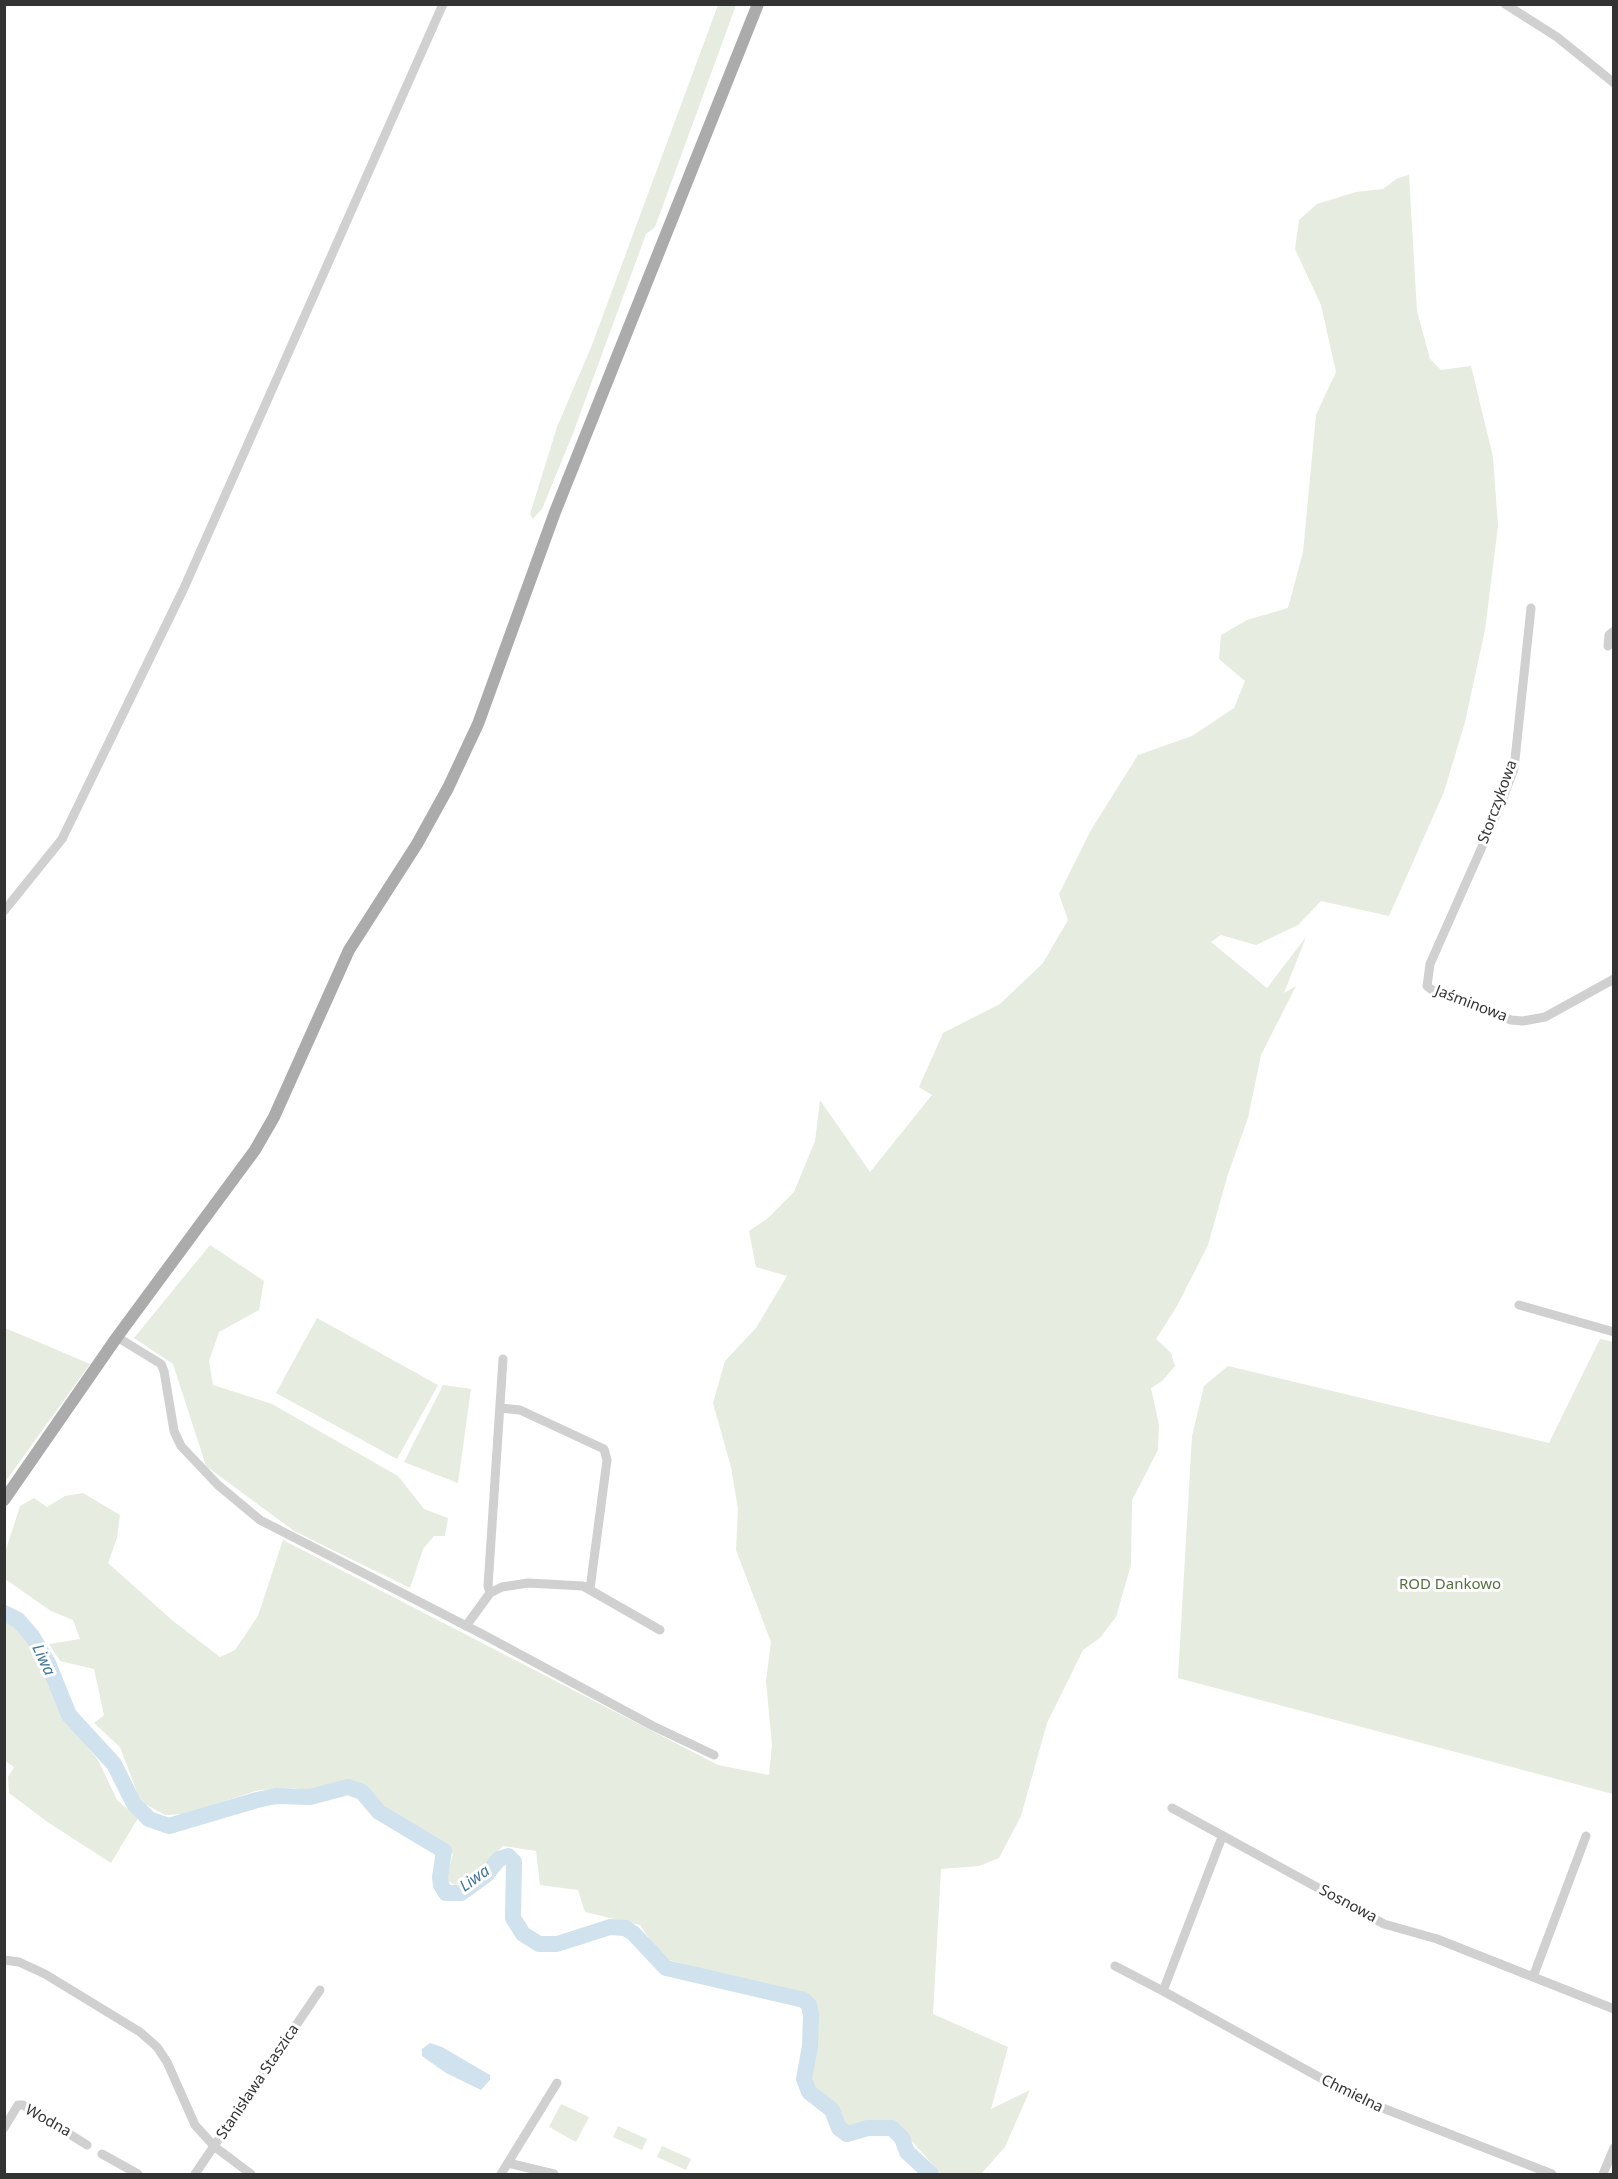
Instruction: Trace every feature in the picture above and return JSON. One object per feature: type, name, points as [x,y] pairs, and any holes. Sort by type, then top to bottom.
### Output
[{"type":"main road","points":[[4,1500],[117,1337],[255,1150],[274,1117],[348,950],[417,844],[452,780],[478,724],[559,502],[758,4]]},
{"type":"street","points":[[4,911],[62,839],[174,609],[443,4]]},
{"type":"street","points":[[1505,4],[1557,37],[1614,83]]},
{"type":"street","name":"Storczykowa","points":[[1427,986],[1430,964],[1514,769],[1532,608]]},
{"type":"street","points":[[1608,646],[1610,635],[1614,632]]},
{"type":"street","name":"Jaśminowa","points":[[1427,986],[1432,990],[1511,1020],[1523,1021],[1545,1017],[1614,979]]},
{"type":"street","points":[[1519,1305],[1614,1332]]},
{"type":"street","points":[[117,1337],[160,1365],[164,1371],[176,1438],[201,1469],[241,1506],[278,1531],[466,1626],[652,1726],[714,1755]]},
{"type":"street","points":[[490,1593],[488,1586],[503,1359]]},
{"type":"street","points":[[500,1408],[520,1410],[604,1449],[607,1460],[590,1589]]},
{"type":"street","points":[[466,1626],[490,1593],[502,1587],[528,1583],[583,1586],[660,1630]]},
{"type":"street","name":"Sosnowa","points":[[1172,1808],[1384,1924],[1437,1939],[1614,2009]]},
{"type":"street","points":[[1533,1977],[1586,1836]]},
{"type":"street","points":[[1162,1990],[1222,1837]]},
{"type":"street","points":[[4,1960],[18,1962],[45,1974],[140,2032],[157,2047],[167,2062],[195,2125],[215,2147],[251,2175]]},
{"type":"street","name":"Chmielna","points":[[1116,1966],[1357,2098],[1552,2175]]},
{"type":"street","name":"Stanisława Staszica","points":[[195,2175],[320,1990]]},
{"type":"street","points":[[501,2175],[556,2083]]},
{"type":"street","name":"Wodna","points":[[4,2128],[8,2114],[18,2105],[23,2105],[87,2145]]},
{"type":"street","points":[[1604,2175],[1614,2148]]},
{"type":"street","points":[[102,2154],[138,2175]]},
{"type":"street","points":[[508,2163],[554,2175]]},
{"type":"green space","points":[[718,5],[736,5],[655,227],[646,234],[572,436],[542,509],[533,519],[530,514],[557,427],[592,345]]},
{"type":"green space","points":[[1409,175],[1417,311],[1430,359],[1441,370],[1471,366],[1493,457],[1498,526],[1485,630],[1465,722],[1444,792],[1389,916],[1321,901],[1298,925],[1256,945],[1221,935],[1211,942],[1267,988],[1306,937],[1284,993],[1296,986],[1261,1055],[1248,1118],[1228,1174],[1208,1245],[1177,1306],[1156,1339],[1171,1353],[1175,1366],[1162,1381],[1151,1388],[1159,1425],[1158,1450],[1132,1500],[1131,1565],[1116,1617],[1100,1638],[1083,1650],[1047,1723],[1021,1816],[999,1858],[979,1866],[941,1869],[933,2014],[1008,2047],[991,2109],[1030,2090],[1005,2147],[981,2174],[941,2174],[895,2122],[848,2130],[833,2103],[814,2091],[809,2072],[818,2030],[813,2004],[787,1993],[662,1958],[640,1925],[585,1912],[578,1890],[540,1885],[536,1851],[503,1846],[472,1878],[455,1885],[446,1880],[453,1854],[421,1829],[389,1810],[365,1788],[334,1784],[314,1791],[294,1788],[259,1790],[185,1814],[165,1815],[145,1804],[138,1795],[120,1747],[94,1723],[104,1715],[94,1669],[60,1661],[49,1644],[80,1639],[73,1620],[51,1611],[5,1579],[5,1553],[20,1506],[34,1498],[47,1507],[65,1496],[83,1493],[120,1515],[117,1538],[108,1563],[173,1621],[220,1657],[235,1650],[258,1616],[283,1540],[718,1765],[769,1775],[772,1745],[766,1681],[771,1642],[736,1550],[738,1509],[731,1467],[713,1403],[725,1361],[756,1328],[787,1276],[756,1267],[749,1231],[767,1219],[794,1192],[815,1141],[820,1100],[870,1172],[932,1095],[919,1087],[943,1033],[1000,1004],[1043,963],[1068,920],[1059,894],[1091,830],[1138,755],[1192,736],[1234,708],[1245,681],[1219,659],[1221,635],[1247,620],[1288,608],[1303,552],[1316,415],[1336,372],[1321,305],[1295,249],[1299,220],[1317,204],[1356,192],[1383,189],[1398,178]]},
{"type":"green space","points":[[210,1245],[264,1281],[259,1310],[219,1332],[209,1361],[213,1385],[272,1404],[398,1476],[424,1509],[448,1518],[445,1536],[434,1536],[423,1549],[410,1588],[294,1531],[206,1466],[173,1364],[134,1338]]},
{"type":"green space","points":[[317,1318],[438,1385],[397,1459],[276,1393]]},
{"type":"green space","points":[[5,1328],[90,1364],[5,1482]]},
{"type":"green space","name":"ROD Dankowo","points":[[1600,1339],[1614,1342],[1613,1794],[1178,1678],[1192,1436],[1204,1386],[1228,1366],[1549,1443]]},
{"type":"green space","points":[[443,1385],[471,1389],[458,1483],[404,1462]]},
{"type":"green space","points":[[5,1620],[14,1622],[34,1645],[59,1699],[63,1716],[98,1760],[117,1800],[138,1818],[111,1863],[46,1821],[9,1793],[8,1777],[14,1767],[5,1761]]},
{"type":"green space","points":[[561,2104],[589,2117],[576,2142],[549,2127]]},
{"type":"green space","points":[[618,2126],[647,2139],[642,2150],[613,2137]]},
{"type":"green space","points":[[662,2146],[691,2159],[686,2170],[657,2157]]},
{"type":"water","points":[[430,2043],[442,2047],[490,2075],[490,2080],[481,2090],[446,2073],[422,2056],[422,2049]]},
{"type":"waterway","name":"Liwa","points":[[4,1613],[18,1620],[32,1636],[48,1663],[69,1715],[114,1764],[134,1804],[149,1819],[169,1826],[257,1800],[276,1796],[310,1797],[348,1787],[362,1792],[379,1812],[444,1851],[440,1877],[441,1885],[446,1893],[461,1893],[486,1875],[499,1859],[508,1856],[514,1862],[513,1918],[523,1934],[539,1944],[557,1944],[610,1927],[625,1928],[633,1933],[666,1968],[804,2000],[809,2005],[811,2015],[810,2046],[804,2079],[809,2092],[832,2110],[839,2128],[847,2134],[868,2128],[892,2128],[902,2138],[907,2152],[931,2174]]}]
